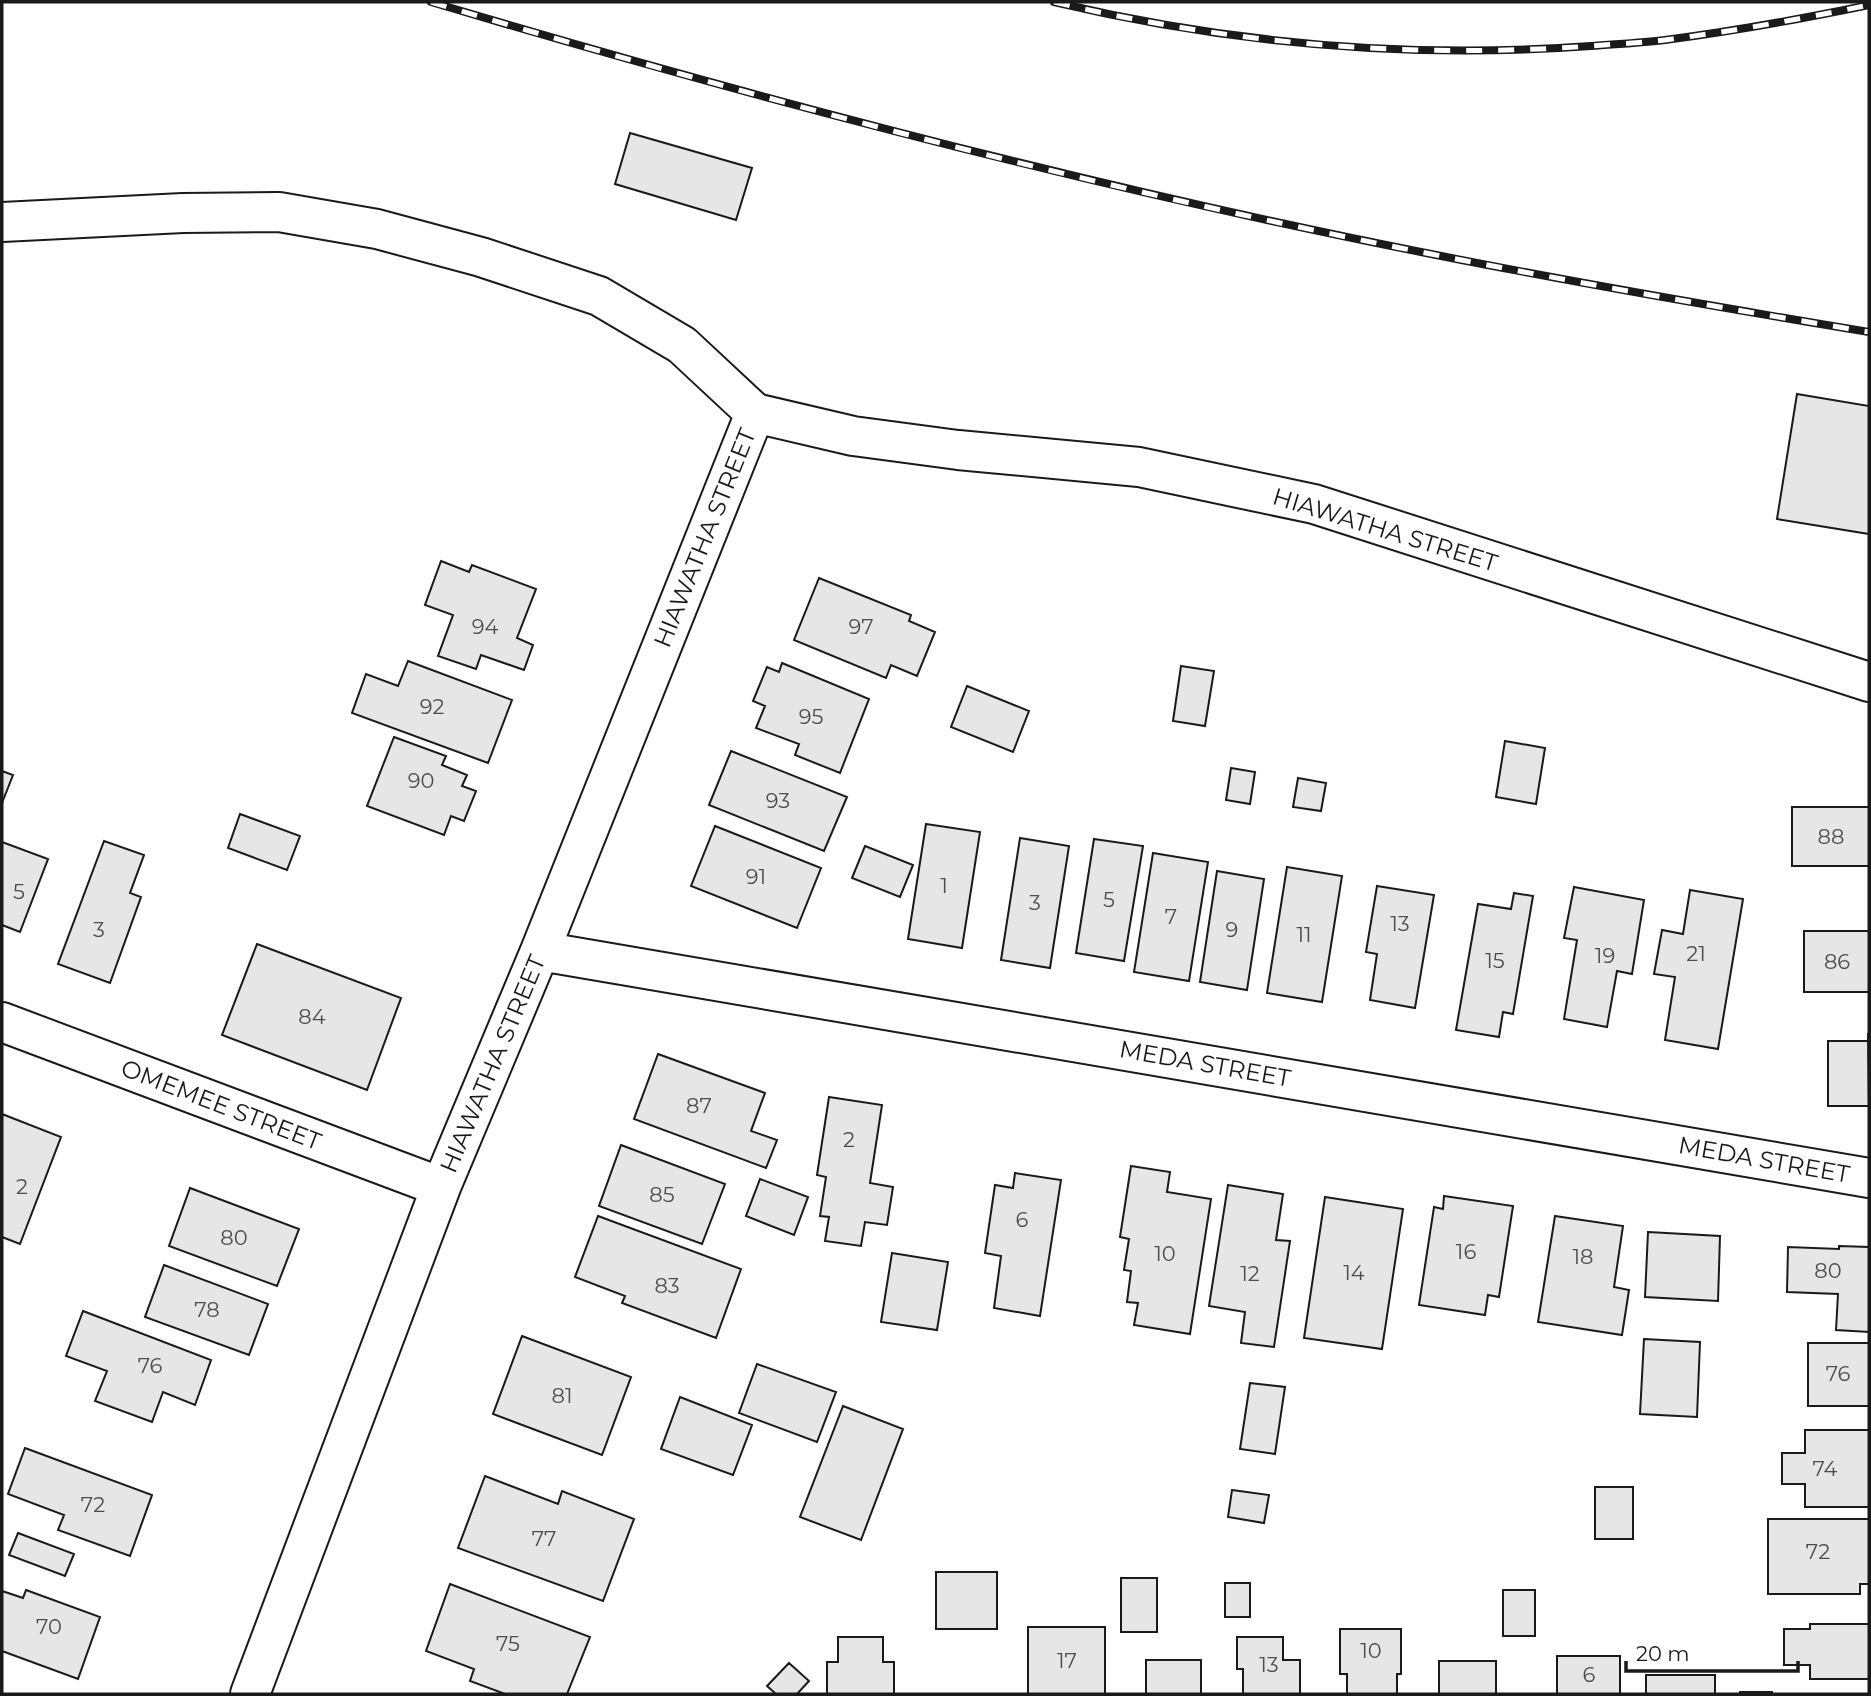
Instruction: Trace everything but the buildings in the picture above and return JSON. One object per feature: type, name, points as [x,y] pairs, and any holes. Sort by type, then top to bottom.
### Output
[{"type":"street","points":[[2,222],[183,213],[279,212],[377,229],[481,257],[599,296],[682,345],[755,413]]},
{"type":"street","name":"HIAWATHA STREET","points":[[250,1694],[441,1187],[540,951],[755,413],[866,438],[958,450],[1139,467],[1314,504],[1869,682]]},
{"type":"street","name":"MEDA STREET","points":[[540,951],[1869,1178]]},
{"type":"street","name":"OMEMEE STREET","points":[[2,1022],[441,1187]]},
{"type":"railway","points":[[431,2],[928,140],[1179,201],[1486,265],[1869,332]]},
{"type":"railway","points":[[1054,2],[1254,38],[1321,45],[1455,51],[1523,50],[1656,41],[1716,33],[1869,5]]}]
